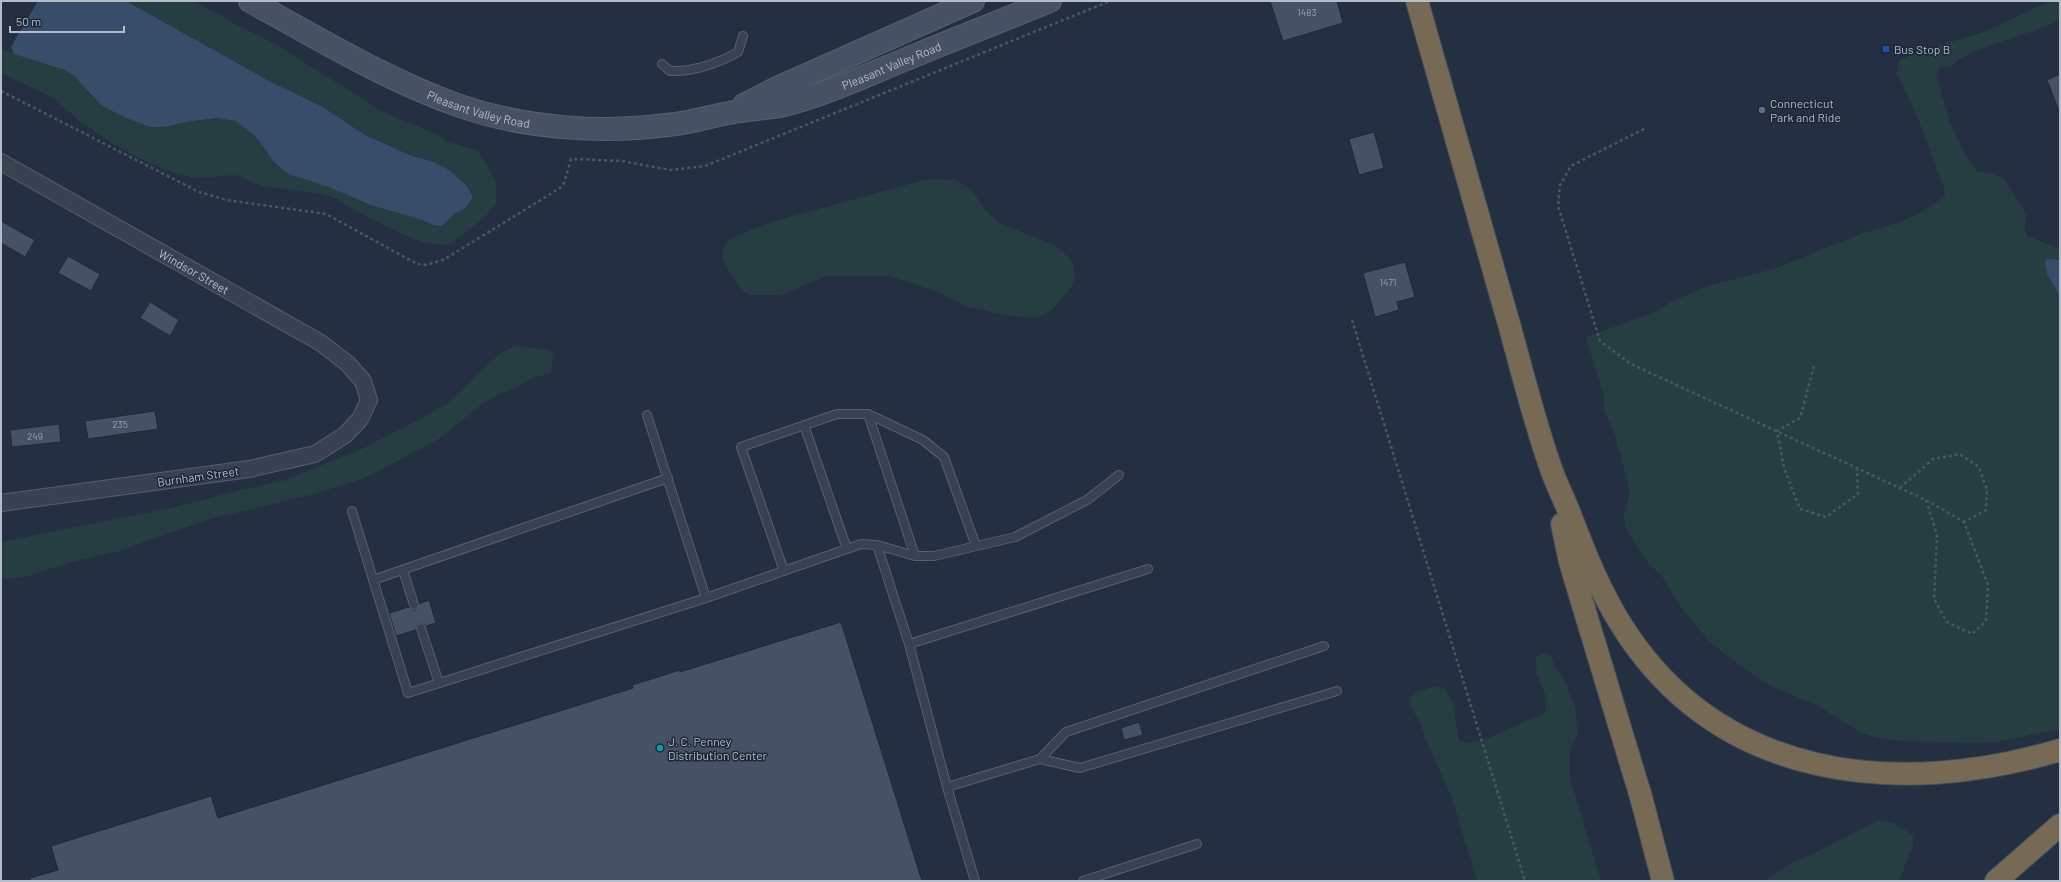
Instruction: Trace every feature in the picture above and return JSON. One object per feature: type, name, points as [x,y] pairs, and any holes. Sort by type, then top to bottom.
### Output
[{"type":"highway","points":[[1417,1],[1520,363],[1554,475],[1596,578],[1627,634],[1653,667],[1679,692],[1708,716],[1742,737],[1779,754],[1808,763],[1851,772],[1883,774],[1959,771],[2018,761],[2060,750]]},
{"type":"highway","points":[[1554,475],[1570,562],[1641,797],[1663,881]]},
{"type":"highway","points":[[1996,881],[2060,825]]},
{"type":"main road","name":"Pleasant Valley Road","points":[[250,1],[403,83],[454,104],[488,114],[554,125],[613,128],[677,124],[729,113],[784,105],[853,82],[1050,1]]},
{"type":"main road","name":"Pleasant Valley Road","points":[[729,113],[777,88],[973,1]]},
{"type":"street","name":"Windsor Street","points":[[1,162],[321,343],[348,364],[363,381],[369,400]]},
{"type":"street","name":"Burnham Street","points":[[1,502],[249,469],[314,454],[345,435],[360,419],[369,400]]},
{"type":"lane","points":[[662,64],[670,72],[682,72],[729,58],[738,52],[743,36]]},
{"type":"lane","points":[[784,571],[741,447],[837,414],[868,414],[923,440],[944,457],[976,546]]},
{"type":"lane","points":[[868,414],[915,556]]},
{"type":"lane","points":[[647,415],[706,598]]},
{"type":"lane","points":[[804,425],[847,549]]},
{"type":"lane","points":[[352,511],[408,693],[706,598],[862,544],[877,545],[915,556],[934,556],[1016,537],[1087,500],[1120,475]]},
{"type":"lane","points":[[373,580],[668,478]]},
{"type":"lane","points":[[877,545],[909,644],[947,787],[975,881]]},
{"type":"lane","points":[[909,644],[1148,569]]},
{"type":"lane","points":[[403,570],[414,605]]},
{"type":"lane","points":[[421,628],[439,683]]},
{"type":"lane","points":[[947,787],[1040,759],[1066,732],[1324,646]]},
{"type":"lane","points":[[1040,759],[1080,768],[1337,691]]},
{"type":"lane","points":[[1083,881],[1197,844]]},
{"type":"path","points":[[1,92],[199,192],[227,200],[326,214],[410,261],[427,265],[445,259],[560,188],[564,183],[571,159],[622,161],[670,170],[705,166],[1110,1]]},
{"type":"path","points":[[1644,129],[1571,166],[1560,185],[1558,206],[1600,341],[1631,364],[1926,500],[1964,522],[1988,585],[1986,621],[1972,634],[1947,622],[1934,599],[1937,535],[1926,500]]},
{"type":"path","points":[[1352,320],[1525,881]]},
{"type":"path","points":[[1777,432],[1800,418],[1814,366]]},
{"type":"path","points":[[1777,432],[1784,468],[1800,509],[1826,517],[1858,494],[1858,468]]},
{"type":"path","points":[[1900,488],[1933,459],[1960,454],[1979,467],[1987,490],[1986,510],[1964,522]]},
{"type":"green space","points":[[126,1],[194,1],[237,25],[274,43],[383,112],[438,135],[447,142],[477,150],[496,182],[496,204],[483,219],[448,245],[425,243],[402,234],[358,212],[339,200],[324,194],[263,186],[235,175],[195,178],[169,171],[145,161],[115,145],[80,121],[52,97],[1,73],[1,49],[65,70],[74,76],[98,103],[150,127],[165,127],[186,122],[217,118],[232,120],[241,124],[255,136],[275,163],[288,174],[326,186],[371,205],[422,220],[433,225],[443,226],[454,214],[466,209],[473,197],[466,185],[431,161],[412,156],[365,135],[323,107],[271,82]]},
{"type":"green space","points":[[2060,1],[2060,19],[2052,24],[1977,50],[1959,59],[1953,65],[1940,68],[1936,75],[1950,123],[1965,155],[1976,171],[1990,173],[2004,179],[2026,213],[2025,227],[2027,236],[2060,249],[2060,729],[1997,742],[1975,743],[1900,741],[1876,737],[1861,733],[1817,705],[1760,680],[1725,654],[1708,640],[1680,606],[1662,576],[1650,565],[1625,526],[1624,515],[1629,495],[1628,482],[1614,433],[1604,410],[1604,397],[1586,337],[1656,312],[1672,301],[1711,285],[1774,269],[1861,234],[1903,221],[1922,212],[1945,196],[1944,188],[1919,121],[1897,73],[1898,62],[1912,54],[1990,30],[2032,9],[2052,2]]},
{"type":"green space","points":[[924,180],[956,180],[965,185],[973,192],[985,210],[1001,224],[1052,244],[1067,256],[1073,265],[1075,275],[1073,285],[1053,309],[1045,315],[1034,318],[1005,315],[965,306],[938,292],[890,276],[828,276],[781,295],[751,295],[743,291],[725,265],[722,256],[725,245],[732,238],[772,222]]},
{"type":"green space","points":[[516,346],[550,350],[553,356],[551,373],[531,378],[516,388],[501,393],[482,404],[440,438],[373,474],[314,494],[206,520],[119,551],[71,562],[25,577],[1,579],[1,542],[163,510],[282,481],[362,449],[432,413],[448,403],[488,364],[504,351]]},
{"type":"green space","points":[[1545,652],[1552,658],[1554,666],[1563,677],[1575,708],[1578,734],[1570,749],[1570,778],[1601,881],[1477,881],[1452,798],[1426,740],[1420,722],[1409,704],[1410,698],[1416,692],[1438,686],[1445,688],[1453,704],[1459,740],[1466,743],[1482,741],[1545,713],[1547,699],[1537,675],[1536,657]]},
{"type":"green space","points":[[1877,821],[1893,823],[1913,835],[1913,845],[1899,881],[1765,881],[1791,863],[1809,856]]},
{"type":"water","points":[[38,1],[126,1],[271,82],[323,107],[365,135],[412,156],[431,161],[449,170],[466,185],[473,197],[465,209],[454,214],[442,226],[433,225],[422,220],[371,205],[326,186],[288,174],[275,163],[255,136],[236,121],[217,118],[186,122],[165,127],[150,127],[124,117],[101,105],[74,76],[65,70],[14,54],[11,47]]},
{"type":"water","points":[[2048,259],[2060,260],[2060,296],[2047,274],[2045,262]]},
{"type":"building","points":[[1270,1],[1337,1],[1343,23],[1283,41]]},
{"type":"building","points":[[2060,74],[2060,111],[2059,111],[2047,80]]},
{"type":"building","points":[[1374,132],[1384,168],[1359,175],[1349,139]]},
{"type":"building","points":[[1,221],[35,240],[25,257],[1,243]]},
{"type":"building","points":[[68,256],[100,274],[91,291],[58,273]]},
{"type":"building","points":[[1405,262],[1415,297],[1397,302],[1399,310],[1375,317],[1363,273]]},
{"type":"building","points":[[150,302],[179,320],[170,336],[140,318]]},
{"type":"building","points":[[155,411],[158,429],[88,439],[85,421]]},
{"type":"building","points":[[59,424],[61,442],[12,447],[10,430]]},
{"type":"building","points":[[429,600],[436,623],[426,626],[420,623],[417,625],[416,630],[396,636],[389,613],[409,607],[412,610],[416,610],[419,604]]},
{"type":"building","name":"J. C. Penney Distribution Center","points":[[841,622],[922,881],[31,881],[30,878],[58,870],[51,846],[211,796],[218,818],[633,688],[632,685],[680,670],[680,672]]},
{"type":"building","points":[[1139,722],[1143,735],[1124,740],[1121,728]]},
{"type":"place","name":"Bus Stop B","points":[[1886,49]]},
{"type":"place","name":"Connecticut Park and Ride","points":[[1762,110]]},
{"type":"place","name":"J. C. Penney Distribution Center","points":[[660,748]]}]
